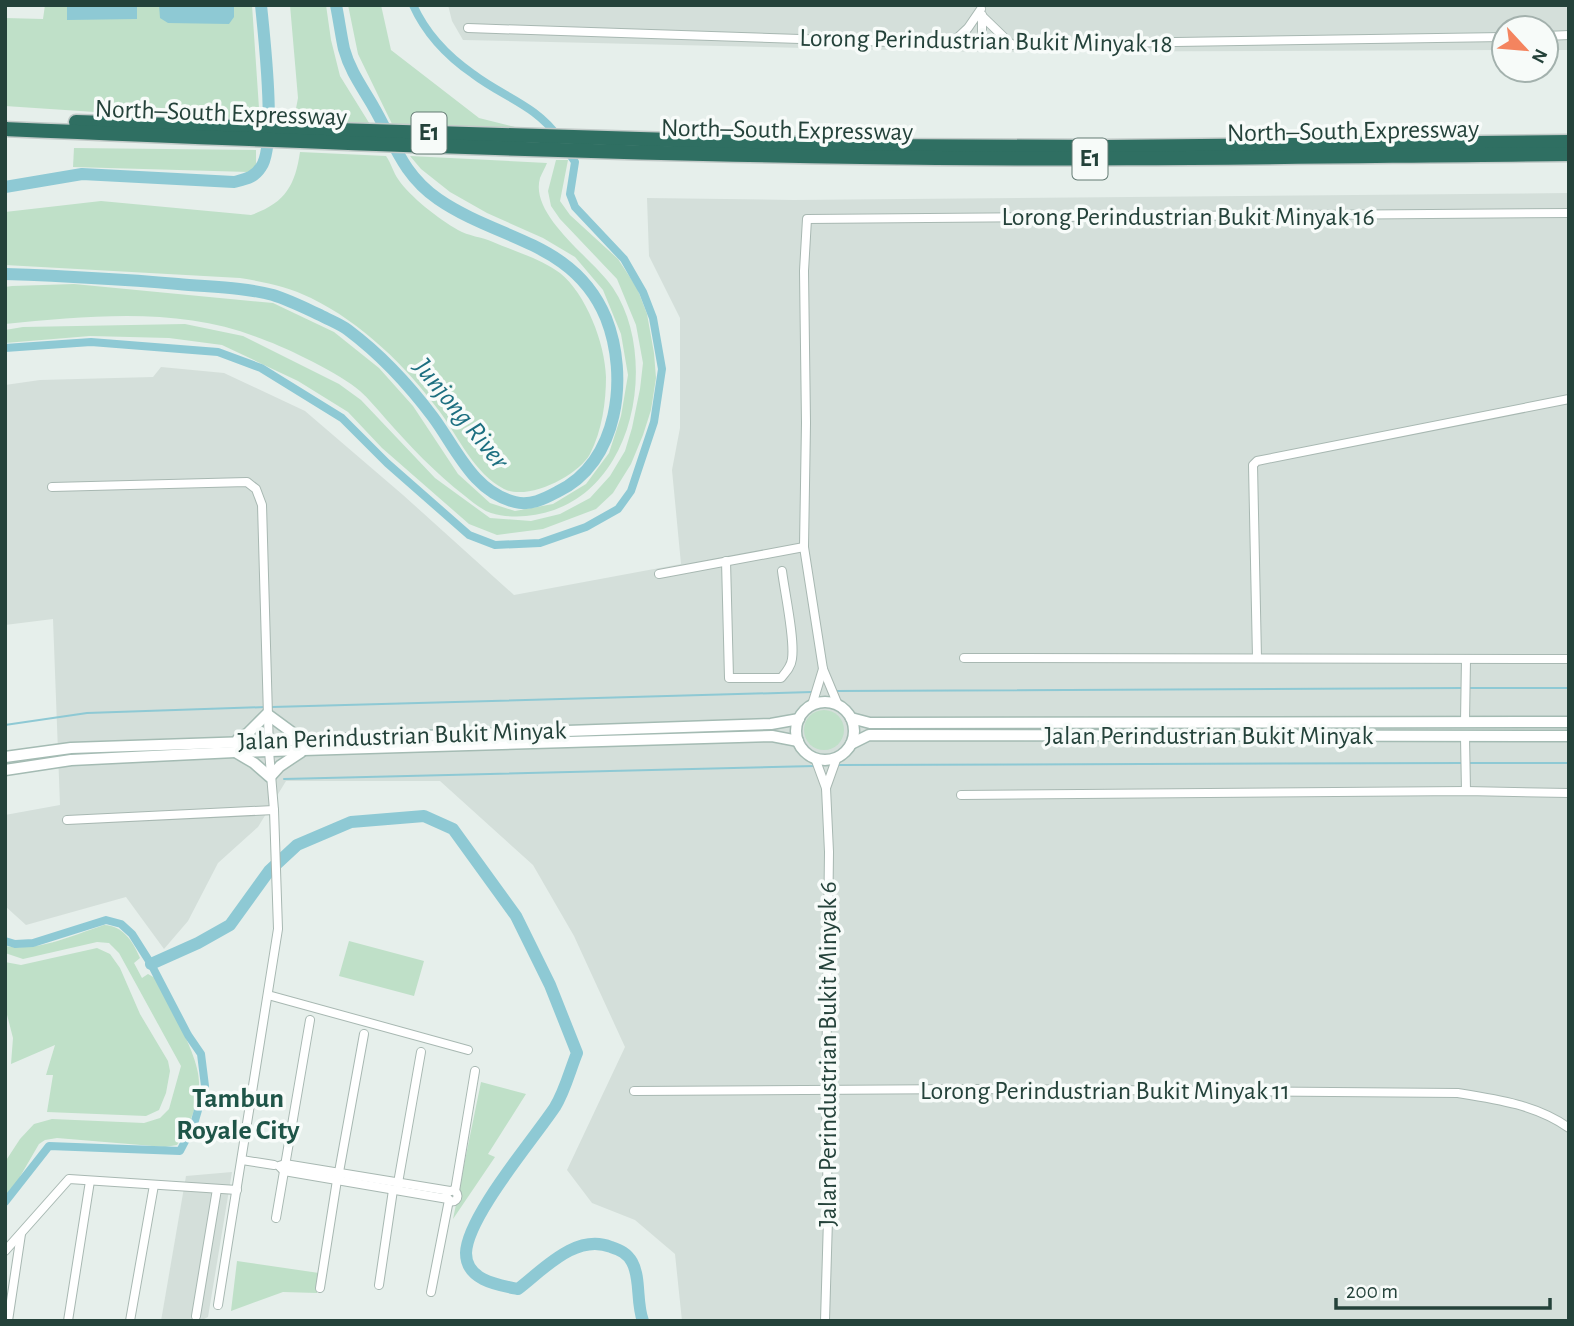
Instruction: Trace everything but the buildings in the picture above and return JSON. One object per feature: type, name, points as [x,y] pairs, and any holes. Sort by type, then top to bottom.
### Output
[{"type":"highway","name":"North–South Expressway","points":[[5,120],[246,133]]},
{"type":"highway","name":"North–South Expressway","points":[[5,129],[246,133],[611,145],[842,157],[1091,159],[1569,154]]},
{"type":"highway","name":"North–South Expressway","points":[[611,145],[1025,147],[1569,142]]},
{"type":"main road","points":[[814,700],[837,701],[851,718],[851,744],[835,764],[816,761],[798,741],[799,719],[814,700]]},
{"type":"main road","points":[[267,710],[302,745],[270,777],[235,746],[267,710]]},
{"type":"main road","name":"Jalan Perindustrian Bukit Minyak","points":[[851,718],[870,723],[1465,718],[1569,722]]},
{"type":"main road","name":"Jalan Perindustrian Bukit Minyak","points":[[302,745],[771,724],[799,719]]},
{"type":"main road","name":"Jalan Perindustrian Bukit Minyak","points":[[851,744],[869,735],[1465,741],[1569,736]]},
{"type":"main road","name":"Jalan Perindustrian Bukit Minyak","points":[[5,757],[71,748],[772,736],[798,741]]},
{"type":"main road","name":"Jalan Perindustrian Bukit Minyak","points":[[5,770],[71,760],[235,746]]},
{"type":"street","points":[[951,44],[968,28],[981,10]]},
{"type":"street","points":[[981,10],[1012,45]]},
{"type":"street","points":[[981,10],[982,45]]},
{"type":"street","name":"Lorong Perindustrian Bukit Minyak 18","points":[[468,28],[982,45],[1490,37]]},
{"type":"street","name":"Lorong Perindustrian Bukit Minyak 16","points":[[804,547],[804,271],[807,219],[1569,212]]},
{"type":"street","points":[[1257,658],[1253,465],[1257,461],[1569,399]]},
{"type":"street","points":[[52,487],[247,482],[256,489],[262,505],[268,746],[274,810],[278,929],[218,1305]]},
{"type":"street","points":[[659,574],[804,547],[823,669],[837,701]]},
{"type":"street","points":[[726,561],[729,678],[781,678],[788,671],[792,661],[792,648],[782,571]]},
{"type":"street","points":[[964,658],[1257,658],[1466,662],[1569,659]]},
{"type":"street","points":[[1465,718],[1466,662]]},
{"type":"street","points":[[814,700],[823,669]]},
{"type":"street","points":[[1465,741],[1465,786]]},
{"type":"street","points":[[816,761],[825,788]]},
{"type":"street","points":[[825,788],[835,764]]},
{"type":"street","points":[[961,795],[1465,786],[1569,793]]},
{"type":"street","name":"Jalan Perindustrian Bukit Minyak 6","points":[[825,788],[829,852],[826,1091],[828,1219],[825,1321]]},
{"type":"street","points":[[67,820],[274,810]]},
{"type":"street","points":[[268,995],[468,1050]]},
{"type":"street","points":[[276,1218],[310,1020]]},
{"type":"street","points":[[320,1288],[364,1034]]},
{"type":"street","points":[[379,1285],[421,1052]]},
{"type":"street","points":[[431,1292],[475,1071]]},
{"type":"street","name":"Lorong Perindustrian Bukit Minyak 11","points":[[634,1091],[972,1089],[1458,1093],[1505,1101],[1554,1117],[1569,1128]]},
{"type":"street","points":[[242,1160],[274,1166]]},
{"type":"street","points":[[284,1168],[450,1195]]},
{"type":"street","points":[[5,1251],[67,1180],[237,1190]]},
{"type":"street","points":[[68,1321],[90,1181]]},
{"type":"street","points":[[130,1321],[154,1185]]},
{"type":"street","points":[[196,1316],[217,1189]]},
{"type":"street","points":[[8,1321],[22,1234]]},
{"type":"shaded area","points":[[448,5],[1569,5],[1569,50],[1560,50],[1560,14],[1490,14],[1490,50],[978,52],[463,40],[452,21]]},
{"type":"shaded area","points":[[1569,193],[1569,1321],[682,1321],[675,1254],[635,1220],[592,1203],[567,1170],[625,1047],[574,936],[533,865],[440,781],[286,781],[258,827],[218,863],[188,921],[164,949],[126,897],[26,925],[5,906],[5,815],[60,805],[53,619],[5,625],[5,385],[40,380],[153,377],[161,367],[224,373],[305,411],[514,595],[681,564],[672,470],[680,428],[680,318],[649,256],[647,198],[794,200]]},
{"type":"shaded area","points":[[232,1172],[208,1317],[200,1321],[161,1321],[186,1176]]},
{"type":"green space","points":[[45,5],[252,5],[260,123],[5,106],[5,18],[43,19]]},
{"type":"green space","points":[[290,5],[326,5],[340,76],[371,126],[293,124],[298,98]]},
{"type":"green space","points":[[348,5],[381,5],[391,50],[479,118],[523,129],[393,126],[358,54]]},
{"type":"green space","points":[[74,148],[256,150],[256,167],[249,172],[73,167]]},
{"type":"green space","points":[[300,152],[386,156],[403,186],[442,220],[462,232],[489,240],[544,264],[569,282],[586,306],[598,335],[605,364],[604,406],[598,436],[584,462],[564,478],[539,489],[514,492],[504,489],[484,474],[427,395],[398,362],[348,320],[294,291],[240,278],[5,265],[5,212],[101,201],[251,215],[272,205],[286,192],[295,174]]},
{"type":"green space","points":[[410,156],[547,163],[540,178],[539,192],[544,207],[553,222],[613,288],[623,307],[631,328],[635,351],[636,374],[630,420],[623,441],[601,477],[581,496],[564,506],[531,516],[506,516],[484,510],[433,469],[367,397],[351,384],[327,369],[273,343],[231,329],[200,322],[135,316],[5,324],[5,287],[12,286],[74,284],[273,303],[334,332],[379,368],[413,406],[458,474],[490,503],[515,511],[553,504],[586,484],[609,453],[621,416],[628,375],[621,334],[603,290],[575,257],[450,192],[421,169]]},
{"type":"green space","points":[[556,160],[568,160],[560,201],[570,215],[618,259],[637,288],[647,314],[656,378],[651,410],[643,435],[631,464],[613,493],[596,509],[543,529],[497,535],[469,524],[382,448],[348,412],[298,381],[222,345],[169,338],[90,336],[5,343],[5,330],[23,327],[185,324],[243,336],[339,384],[361,400],[435,478],[490,518],[531,521],[560,514],[590,498],[610,476],[625,451],[640,389],[643,363],[636,325],[617,279],[551,206],[548,191]]},
{"type":"green space","points":[[824,710],[832,711],[838,716],[843,722],[843,738],[838,744],[832,749],[824,750],[816,749],[810,744],[805,738],[804,730],[805,722],[810,716],[816,711]]},
{"type":"green space","points":[[104,925],[117,928],[131,941],[140,958],[134,963],[142,978],[148,974],[155,978],[182,1030],[198,1072],[199,1092],[192,1116],[177,1145],[165,1147],[57,1138],[45,1140],[39,1144],[14,1187],[5,1196],[5,1162],[34,1124],[52,1119],[144,1123],[160,1118],[169,1109],[181,1066],[119,953],[109,943],[97,942],[23,959],[5,953],[5,946],[43,945]]},
{"type":"green space","points":[[349,941],[424,961],[414,996],[339,976]]},
{"type":"green space","points":[[97,948],[110,954],[120,968],[140,1014],[168,1061],[170,1071],[166,1093],[159,1110],[146,1116],[47,1112],[53,1075],[46,1075],[55,1045],[11,1064],[13,1038],[5,1007],[5,962],[21,965]]},
{"type":"green space","points":[[481,1082],[526,1094],[488,1154],[495,1157],[453,1219]]},
{"type":"green space","points":[[237,1261],[319,1273],[317,1293],[283,1292],[231,1311]]},
{"type":"water","points":[[67,5],[137,5],[137,19],[67,20]]},
{"type":"water","points":[[159,5],[234,5],[234,17],[229,24],[168,23],[160,18]]},
{"type":"waterway","points":[[5,187],[82,174],[234,182],[253,176],[266,155],[268,137],[267,64],[261,5]]},
{"type":"waterway","name":"Junjong River","points":[[5,274],[226,288],[279,297],[342,326],[371,349],[394,370],[424,405],[477,479],[500,497],[521,503],[531,502],[552,495],[578,479],[594,461],[606,439],[613,416],[617,366],[606,318],[592,293],[575,273],[555,258],[533,245],[461,213],[438,199],[416,179],[400,157],[350,65],[344,49],[336,5]]},
{"type":"waterway","points":[[413,5],[431,35],[454,60],[484,82],[530,109],[559,138]]},
{"type":"waterway","points":[[5,348],[91,342],[218,352],[261,368],[342,418],[387,463],[469,535],[495,545],[540,543],[586,527],[618,509],[631,491],[654,422],[662,369],[653,318],[643,292],[624,259],[575,207],[570,194],[575,162],[566,149]]},
{"type":"waterway","points":[[835,691],[1463,688]]},
{"type":"waterway","points":[[1468,688],[1569,688]]},
{"type":"waterway","points":[[272,707],[812,692]]},
{"type":"waterway","points":[[5,725],[87,713],[266,707]]},
{"type":"waterway","points":[[838,765],[1463,763]]},
{"type":"waterway","points":[[1468,763],[1569,763]]},
{"type":"waterway","points":[[284,779],[815,766]]},
{"type":"waterway","points":[[151,964],[230,925],[269,871],[297,845],[351,822],[424,816],[453,829],[516,916],[550,985],[577,1053],[555,1107],[477,1220],[469,1238],[467,1262],[484,1280],[518,1289],[550,1263],[573,1249],[598,1244],[611,1247],[626,1254],[635,1268],[643,1321]]},
{"type":"waterway","points":[[5,941],[15,944],[33,943],[106,920],[121,924],[132,934],[151,964],[188,1035],[201,1054],[205,1086],[194,1124],[180,1151],[49,1146],[5,1202]]},
{"type":"district","name":"Tambun Royale City","points":[[238,1115]]}]
